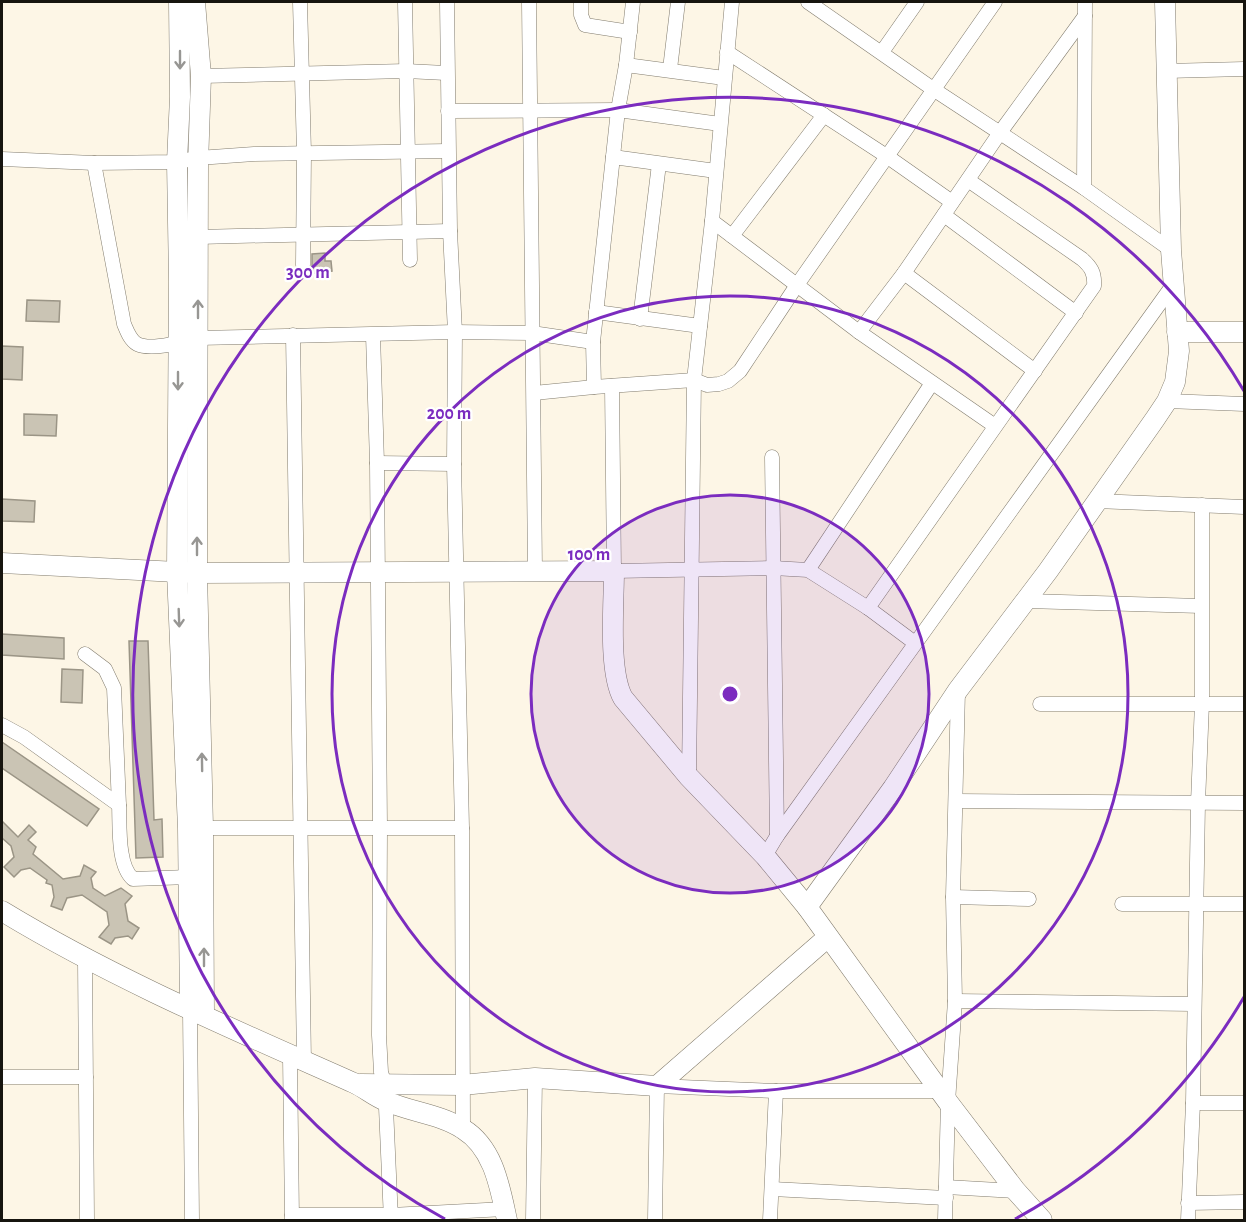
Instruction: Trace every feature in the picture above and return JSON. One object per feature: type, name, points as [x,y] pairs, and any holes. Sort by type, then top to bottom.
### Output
[{"type":"street","points":[[179,2],[177,572],[196,828],[189,877],[197,1012]]},
{"type":"street","points":[[192,1221],[197,1012],[198,158],[201,76],[195,2]]},
{"type":"street","points":[[300,2],[305,234],[303,265]]},
{"type":"street","points":[[405,2],[410,260]]},
{"type":"street","points":[[447,2],[446,73],[455,332],[454,464],[462,828],[463,1129]]},
{"type":"street","points":[[529,2],[535,570]]},
{"type":"street","points":[[581,2],[580,15],[585,25],[630,32]]},
{"type":"street","points":[[594,387],[593,342],[612,157],[633,2]]},
{"type":"street","points":[[670,69],[678,2]]},
{"type":"street","points":[[688,777],[694,380],[712,221],[732,2]]},
{"type":"street","points":[[808,2],[999,134],[1084,188],[1171,250]]},
{"type":"street","points":[[882,52],[916,2]]},
{"type":"street","points":[[534,393],[694,380],[707,385],[719,384],[728,381],[740,371],[797,285],[995,2]]},
{"type":"street","points":[[807,907],[893,788],[958,690],[1026,601],[1167,401],[1175,382],[1178,366],[1171,250],[1165,2]]},
{"type":"street","points":[[859,332],[904,273],[1085,9]]},
{"type":"street","points":[[1084,188],[1085,9]]},
{"type":"street","points":[[727,52],[888,157],[952,202]]},
{"type":"street","points":[[626,65],[670,69],[724,78]]},
{"type":"street","points":[[1166,71],[1245,69]]},
{"type":"street","points":[[201,76],[406,71],[446,73]]},
{"type":"street","points":[[448,111],[618,110],[720,124]]},
{"type":"street","points":[[732,236],[824,115]]},
{"type":"street","points":[[2,159],[94,163],[177,162],[198,158],[304,153],[448,151]]},
{"type":"street","points":[[612,157],[716,171]]},
{"type":"street","points":[[94,163],[124,324],[128,334],[136,343],[146,346],[178,344],[198,338],[455,332],[532,333],[593,342]]},
{"type":"street","points":[[640,318],[659,164]]},
{"type":"street","points":[[868,608],[1094,286],[1094,274],[1091,267],[1082,259],[968,180]]},
{"type":"street","points":[[944,215],[1076,313]]},
{"type":"street","points":[[712,221],[859,332],[994,426]]},
{"type":"street","points":[[198,237],[450,231]]},
{"type":"street","points":[[904,273],[1035,371]]},
{"type":"street","points":[[765,856],[982,549],[1173,285]]},
{"type":"street","points":[[597,312],[700,326]]},
{"type":"street","points":[[1176,332],[1245,332]]},
{"type":"street","points":[[373,335],[377,463],[379,1035],[381,1072],[385,1093],[391,1218]]},
{"type":"street","points":[[2,911],[86,959],[197,1012],[297,1059],[385,1093],[414,1109],[463,1129],[487,1153],[493,1165],[506,1215],[292,1218],[297,1059],[300,828],[293,336]]},
{"type":"street","points":[[808,570],[932,383]]},
{"type":"street","points":[[612,386],[614,670],[617,688],[628,705],[688,777],[765,856],[807,907],[944,1096],[1016,1191],[1042,1221]]},
{"type":"street","points":[[1167,401],[1245,404]]},
{"type":"street","points":[[772,458],[777,836]]},
{"type":"street","points":[[377,463],[454,464]]},
{"type":"street","points":[[1096,501],[1245,507]]},
{"type":"street","points":[[1188,1221],[1193,1103],[1202,703],[1202,505]]},
{"type":"street","points":[[2,563],[197,573],[773,568],[808,570],[868,608],[915,643]]},
{"type":"street","points":[[1026,601],[1201,606]]},
{"type":"street","points":[[86,654],[105,669],[114,688],[122,858],[129,875],[133,879],[189,877]]},
{"type":"street","points":[[945,1221],[944,1096],[955,1001],[953,897],[958,690]]},
{"type":"street","points":[[1040,704],[1245,704]]},
{"type":"street","points":[[2,724],[24,737],[119,805]]},
{"type":"street","points":[[956,801],[1245,803]]},
{"type":"street","points":[[196,828],[462,828]]},
{"type":"street","points":[[953,897],[1029,899]]},
{"type":"street","points":[[1122,904],[1245,904]]},
{"type":"street","points":[[655,1221],[657,1086],[828,937]]},
{"type":"street","points":[[86,959],[87,1221]]},
{"type":"street","points":[[955,1001],[1194,1004]]},
{"type":"street","points":[[2,1077],[86,1077]]},
{"type":"street","points":[[385,1093],[535,1078],[657,1086],[944,1096]]},
{"type":"street","points":[[533,1221],[535,1078]]},
{"type":"street","points":[[771,1221],[776,1091]]},
{"type":"street","points":[[1193,1103],[1245,1103]]},
{"type":"street","points":[[772,1189],[946,1193],[1016,1191]]},
{"type":"street","points":[[1188,1203],[1245,1202]]},
{"type":"building","points":[[325,253],[325,261],[331,261],[332,271],[308,274],[312,266],[312,254]]},
{"type":"building","points":[[27,300],[60,301],[59,322],[26,321]]},
{"type":"building","points":[[2,346],[23,347],[22,380],[2,379]]},
{"type":"building","points":[[24,414],[57,415],[56,436],[24,435]]},
{"type":"building","points":[[2,499],[35,501],[34,522],[2,521]]},
{"type":"building","points":[[2,634],[64,638],[64,659],[2,655]]},
{"type":"building","points":[[129,641],[148,641],[154,820],[162,819],[163,857],[136,858]]},
{"type":"building","points":[[62,669],[83,670],[82,703],[61,702]]},
{"type":"building","points":[[2,742],[99,809],[87,826],[2,768]]},
{"type":"building","points":[[2,821],[18,837],[29,825],[36,832],[28,840],[36,847],[33,854],[63,879],[80,876],[84,865],[96,872],[91,878],[93,888],[105,896],[121,888],[132,896],[125,904],[128,921],[139,928],[132,939],[128,936],[115,938],[111,944],[99,937],[109,925],[107,912],[82,895],[67,898],[62,910],[51,906],[54,897],[52,885],[46,883],[47,880],[30,868],[21,870],[14,877],[4,867],[14,857],[11,846],[2,838]]}]
